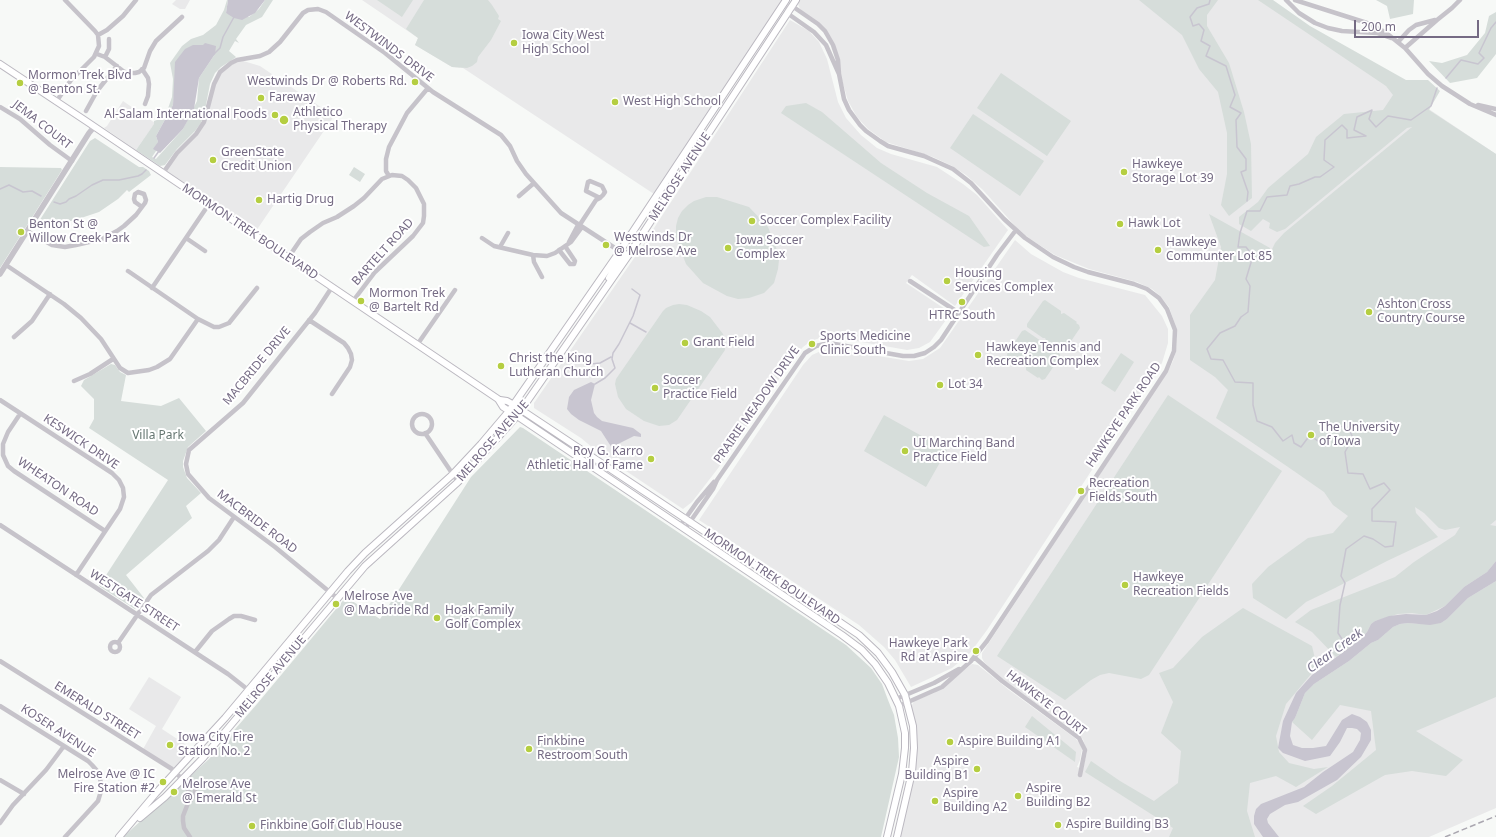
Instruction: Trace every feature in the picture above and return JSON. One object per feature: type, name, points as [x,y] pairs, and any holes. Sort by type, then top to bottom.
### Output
[{"type":"main road","name":"MELROSE AVENUE","points":[[125,830],[159,802],[183,778],[256,696],[365,566],[458,482],[522,410],[606,287],[624,254],[786,0]]},
{"type":"main road","name":"MELROSE AVENUE","points":[[119,837],[156,793],[212,733],[330,592],[365,553],[452,475],[514,405],[624,254],[796,0]]},
{"type":"main road","name":"MORMON TREK BOULEVARD","points":[[0,64],[500,400],[507,401],[522,410],[869,643],[884,660],[905,695],[908,702],[914,737],[913,761],[897,837]]},
{"type":"main road","name":"MORMON TREK BOULEVARD","points":[[500,400],[503,406],[509,411],[857,646],[870,658],[881,671],[896,699],[905,733],[905,761],[888,837]]},
{"type":"street","points":[[56,102],[71,80],[97,54],[99,46],[98,35],[65,0]]},
{"type":"street","points":[[98,35],[107,30],[123,16],[136,0]]},
{"type":"street","points":[[1286,0],[1299,13],[1315,23],[1328,28],[1342,31],[1377,33],[1396,40]]},
{"type":"street","points":[[1295,0],[1367,23],[1385,32],[1405,48],[1428,74],[1442,86],[1470,104],[1496,115]]},
{"type":"street","points":[[1405,48],[1460,0]]},
{"type":"street","name":"HAWKEYE PARK ROAD","points":[[792,6],[818,24],[828,36],[838,60],[838,74]]},
{"type":"street","name":"WESTWINDS DRIVE","points":[[163,173],[177,153],[196,134],[204,122],[214,84],[220,72],[237,60],[260,56],[269,52],[280,42],[299,16],[308,10],[315,9],[326,12],[391,57],[428,88],[501,135],[510,146],[520,165],[561,213],[624,254]]},
{"type":"street","name":"HAWKEYE PARK ROAD","points":[[787,13],[814,32],[822,40],[838,74],[844,99],[849,110],[866,131],[888,146],[924,156],[953,169],[971,183],[1016,230],[1043,251],[1074,267],[1147,289],[1163,303],[1170,315],[1175,330],[1175,343],[1172,357],[1166,371],[987,641],[966,666],[942,687],[899,706]]},
{"type":"street","points":[[97,54],[105,57],[127,73],[135,73],[142,69],[153,44],[182,17]]},
{"type":"street","points":[[1396,40],[1416,25],[1437,20]]},
{"type":"street","points":[[105,57],[109,49],[109,39]]},
{"type":"street","points":[[86,111],[97,91],[117,66]]},
{"type":"street","points":[[142,69],[150,84],[145,104]]},
{"type":"street","points":[[288,258],[299,242],[310,232],[354,206],[382,179],[389,176],[386,171],[386,159],[389,147],[407,113],[428,88]]},
{"type":"street","points":[[1470,104],[1496,109]]},
{"type":"street","name":"JEMA COURT","points":[[0,106],[20,119],[50,145],[72,161]]},
{"type":"street","points":[[0,274],[94,127]]},
{"type":"street","name":"BARTELT ROAD","points":[[353,301],[375,272],[413,236],[423,221],[424,204],[416,188],[410,181],[402,176],[389,176]]},
{"type":"street","points":[[519,196],[534,183]]},
{"type":"street","points":[[482,238],[494,246],[533,255],[547,256],[566,246],[573,240],[596,200],[600,198]]},
{"type":"street","points":[[152,288],[209,204]]},
{"type":"street","points":[[27,231],[52,246],[65,247],[76,245],[102,239],[110,235],[124,226],[142,207]]},
{"type":"street","name":"PRAIRIE MEADOW DRIVE","points":[[683,528],[713,488],[798,361],[811,349],[821,344],[836,343],[903,356],[925,353],[937,344],[997,255],[1016,230]]},
{"type":"street","points":[[500,247],[508,233]]},
{"type":"street","points":[[186,238],[205,251]]},
{"type":"street","points":[[559,250],[568,263],[572,265],[574,264],[575,261],[566,246]]},
{"type":"street","points":[[533,255],[534,262],[542,277]]},
{"type":"street","points":[[6,265],[50,294],[88,325],[100,339],[120,368],[128,373],[142,372],[157,367],[170,359],[198,319]]},
{"type":"street","points":[[128,271],[198,319],[219,328],[225,326],[232,319],[257,288]]},
{"type":"street","points":[[910,281],[959,313]]},
{"type":"street","name":"MACBRIDE DRIVE","points":[[189,450],[243,403],[309,320],[332,287]]},
{"type":"street","points":[[418,345],[455,290]]},
{"type":"street","points":[[14,337],[26,328],[32,321],[50,294]]},
{"type":"street","points":[[309,320],[344,343],[351,354],[352,360],[350,367],[332,394]]},
{"type":"street","points":[[74,381],[90,374],[113,359]]},
{"type":"street","name":"KESWICK DRIVE","points":[[0,400],[112,473],[119,480],[124,492],[123,502],[120,509],[76,575]]},
{"type":"street","name":"WHEATON ROAD","points":[[20,414],[2,444],[3,455],[8,466],[105,531]]},
{"type":"street","points":[[419,414],[428,416],[431,421],[430,428],[425,433],[417,433],[412,426],[414,418],[419,414]]},
{"type":"street","points":[[425,433],[458,482]]},
{"type":"street","name":"MACBRIDE ROAD","points":[[189,450],[186,464],[188,474],[209,498],[337,598]]},
{"type":"street","points":[[118,643],[146,600],[156,590],[208,551],[219,540],[234,517]]},
{"type":"street","name":"WESTGATE STREET","points":[[0,525],[228,674],[256,696]]},
{"type":"street","points":[[195,652],[206,637],[229,618],[241,616],[255,620]]},
{"type":"street","name":"HAWKEYE PARK ROAD","points":[[896,699],[950,675],[974,657]]},
{"type":"street","name":"HAWKEYE COURT","points":[[974,657],[1002,681],[1079,738],[1085,750],[1080,775]]},
{"type":"street","name":"EMERALD STREET","points":[[0,661],[183,778]]},
{"type":"street","name":"KOSER AVENUE","points":[[0,706],[92,765],[99,774],[101,784],[100,796],[95,806],[65,837]]},
{"type":"street","points":[[0,823],[46,770],[64,746]]},
{"type":"street","points":[[183,778],[189,791],[189,802]]},
{"type":"street","points":[[183,778],[194,783],[195,788],[195,794],[189,802],[183,816],[184,828],[190,837]]},
{"type":"street","points":[[0,780],[24,794]]},
{"type":"shaded area","points":[[176,0],[190,0],[185,9],[180,9],[172,4]]},
{"type":"shaded area","points":[[228,0],[265,0],[255,13],[242,20],[234,18],[226,13]]},
{"type":"shaded area","name":"West High School","points":[[362,0],[783,0],[654,194],[463,68],[452,67],[415,45],[418,38]]},
{"type":"shaded area","name":"The University of Iowa","points":[[799,0],[1266,0],[1496,154],[1496,808],[1429,837],[899,837],[912,782],[911,707],[914,701],[934,693],[972,664],[978,665],[1009,690],[1075,738],[1082,749],[1077,767],[1083,769],[1087,752],[1083,739],[1002,679],[984,662],[982,653],[1168,371],[1176,351],[1177,330],[1169,307],[1152,289],[1137,282],[1089,269],[1055,255],[1030,239],[1016,227],[983,190],[966,175],[933,157],[886,142],[868,129],[857,117],[848,101],[829,35],[800,9],[798,4]]},
{"type":"shaded area","points":[[790,20],[809,31],[819,42],[827,59],[838,102],[846,118],[861,135],[877,148],[891,154],[937,167],[977,195],[1008,230],[955,306],[912,275],[906,283],[951,313],[930,342],[919,348],[907,350],[833,337],[823,337],[811,341],[803,347],[792,360],[719,467],[692,502],[683,509],[599,453],[581,438],[534,408],[534,403],[639,251]]},
{"type":"shaded area","points":[[205,43],[216,46],[215,54],[199,78],[194,109],[183,129],[160,153],[153,149],[158,142],[156,136],[173,105],[175,62],[185,49],[193,45],[203,45]]},
{"type":"shaded area","points":[[240,60],[260,66],[334,116],[256,231],[165,170],[201,127],[214,84],[220,72]]},
{"type":"shaded area","points":[[123,101],[155,123],[136,150],[104,128],[107,126]]},
{"type":"shaded area","points":[[1015,240],[1031,254],[1063,272],[1079,278],[1145,295],[1162,316],[1168,329],[1168,343],[1162,363],[987,630],[970,653],[952,668],[911,687],[895,660],[884,647],[859,625],[699,520],[803,365],[812,355],[821,351],[835,349],[909,361],[923,359],[940,348]]},
{"type":"shaded area","points":[[591,382],[595,384],[591,400],[594,413],[597,417],[602,421],[633,428],[641,434],[641,437],[634,436],[618,444],[616,448],[612,448],[601,431],[579,420],[571,414],[567,409],[569,397],[574,390]]},
{"type":"shaded area","points":[[1496,561],[1496,581],[1468,598],[1447,619],[1441,623],[1430,625],[1408,623],[1393,627],[1349,661],[1314,684],[1305,693],[1292,722],[1290,736],[1293,745],[1302,748],[1326,746],[1342,720],[1352,714],[1367,722],[1371,730],[1371,740],[1361,757],[1337,780],[1298,802],[1285,805],[1270,814],[1267,819],[1268,823],[1279,837],[1263,837],[1254,824],[1256,809],[1261,804],[1304,787],[1353,752],[1360,740],[1361,733],[1357,729],[1347,728],[1340,742],[1330,756],[1305,761],[1283,753],[1278,748],[1283,721],[1296,693],[1312,675],[1361,639],[1371,624],[1375,621],[1389,616],[1406,614],[1426,615],[1437,611],[1445,606],[1464,587],[1487,572]]},
{"type":"shaded area","points":[[149,677],[181,697],[162,729],[194,750],[173,771],[142,751],[156,726],[129,709]]},
{"type":"green space","points":[[228,0],[226,13],[249,17],[259,9],[265,0],[273,0],[262,17],[246,25],[236,39],[239,43],[235,41],[229,51],[236,57],[215,73],[210,84],[201,123],[177,149],[165,165],[160,166],[136,150],[154,124],[154,121],[165,117],[172,97],[173,79],[170,63],[182,46],[191,39],[203,35],[216,25]],"holes":[[[215,54],[199,78],[197,101],[183,129],[156,159],[152,157],[156,151],[158,142],[156,136],[173,105],[174,95]]]},
{"type":"green space","points":[[377,0],[413,0],[402,17]]},
{"type":"green space","points":[[424,0],[488,0],[492,5],[499,16],[498,19],[501,21],[491,40],[478,57],[477,62],[472,66],[467,68],[452,67],[415,45],[418,38],[406,29]]},
{"type":"green space","points":[[1139,0],[1218,0],[1207,15],[1207,26],[1229,63],[1244,112],[1251,144],[1252,198],[1229,216],[1221,205],[1227,174],[1227,133],[1218,92],[1199,69],[1182,35]]},
{"type":"green space","name":"Ashton Cross Country Course","points":[[1258,0],[1273,0],[1310,26],[1406,80],[1428,80],[1440,91],[1429,110],[1496,154],[1496,520],[1490,525],[1496,526],[1496,561],[1487,572],[1464,587],[1445,606],[1426,615],[1412,613],[1398,614],[1375,621],[1371,624],[1361,639],[1336,657],[1312,632],[1295,622],[1311,610],[1395,577],[1414,562],[1455,535],[1460,527],[1445,530],[1439,528],[1424,513],[1415,507],[1416,513],[1438,537],[1306,602],[1286,619],[1253,598],[1252,584],[1268,567],[1308,538],[1333,533],[1348,516],[1333,505],[1324,492],[1216,418],[1228,390],[1215,377],[1190,360],[1190,315],[1215,280],[1221,247],[1209,214],[1270,248],[1266,262],[1275,243],[1284,233],[1412,127],[1407,128],[1285,229],[1277,232],[1269,228],[1270,223],[1263,219],[1251,231],[1239,224],[1239,217],[1258,202],[1268,188],[1308,154],[1316,137],[1344,114],[1383,110],[1393,95],[1386,86]]},
{"type":"green space","points":[[1376,0],[1414,0],[1413,14],[1390,19],[1387,6]]},
{"type":"green space","points":[[1496,12],[1496,54],[1477,78],[1450,83],[1429,61],[1442,63],[1467,55],[1485,33],[1489,16]]},
{"type":"green space","points":[[1001,73],[1071,121],[1047,156],[977,108]]},
{"type":"green space","points":[[806,103],[822,112],[881,163],[927,193],[969,216],[990,246],[984,247],[781,113],[786,106]]},
{"type":"green space","points":[[973,114],[1044,161],[1020,196],[950,148]]},
{"type":"green space","points":[[95,138],[139,167],[143,167],[149,171],[151,175],[129,192],[127,190],[118,199],[99,212],[72,221],[55,221],[36,226],[90,141]]},
{"type":"green space","points":[[0,167],[61,168],[62,170],[0,268]]},
{"type":"green space","points":[[354,167],[365,174],[360,182],[349,175]]},
{"type":"green space","name":"Iowa Soccer Complex","points":[[706,197],[717,197],[749,207],[768,227],[777,250],[779,260],[774,283],[764,293],[749,298],[738,299],[727,296],[703,283],[686,264],[676,238],[678,218],[688,205],[694,201]]},
{"type":"green space","points":[[1045,300],[1061,311],[1061,314],[1064,313],[1079,325],[1080,328],[1065,350],[1062,351],[1027,327],[1027,324]]},
{"type":"green space","points":[[679,304],[687,305],[710,317],[723,334],[725,339],[725,350],[677,420],[669,425],[659,426],[644,421],[626,409],[618,397],[615,384],[616,379],[663,311],[666,308]]},
{"type":"green space","points":[[1025,330],[1060,354],[1060,357],[1045,379],[1042,380],[1039,377],[1038,378],[1026,370],[1026,366],[1023,367],[1007,357],[1007,354],[1022,331]]},
{"type":"green space","points":[[1121,353],[1134,362],[1115,392],[1101,383]]},
{"type":"green space","name":"Villa Park","points":[[111,364],[115,365],[120,372],[126,375],[121,401],[161,406],[179,398],[206,431],[188,447],[183,461],[183,467],[187,478],[201,493],[186,506],[192,518],[126,575],[144,598],[135,609],[99,586],[168,480],[89,428],[94,419],[94,399],[81,386],[84,380]]},
{"type":"green space","name":"Hawkeye Recreation Fields","points":[[1168,395],[1282,471],[1149,675],[1141,679],[1109,673],[1100,675],[1065,700],[997,656]]},
{"type":"green space","name":"UI Marching Band Practice Field","points":[[884,415],[947,450],[926,487],[864,451]]},
{"type":"green space","points":[[520,427],[846,645],[871,668],[882,684],[894,715],[898,738],[899,757],[881,837],[123,837],[209,759],[346,597],[380,619],[471,477]]},
{"type":"green space","points":[[1496,581],[1496,697],[1416,731],[1463,760],[1446,776],[1412,771],[1385,775],[1316,814],[1303,806],[1332,786],[1376,750],[1371,711],[1340,705],[1312,740],[1292,722],[1305,693],[1314,684],[1349,661],[1393,627],[1408,623],[1441,623],[1468,598]]},
{"type":"green space","points":[[1243,608],[1312,646],[1317,667],[1286,704],[1276,736],[1279,752],[1289,763],[1314,769],[1328,767],[1296,787],[1276,776],[1250,783],[1247,811],[1255,837],[1169,837],[1173,828],[1085,772],[1091,761],[1120,781],[1154,801],[1178,783],[1181,751],[1161,733],[1173,702],[1159,673],[1173,668],[1202,637]]},
{"type":"green space","points":[[1032,716],[1076,752],[1075,762],[1025,727]]},
{"type":"waterway","points":[[1210,0],[1209,4],[1197,8],[1190,17],[1193,26],[1199,24],[1204,30],[1201,41],[1210,46],[1206,56],[1226,66],[1235,95],[1230,107],[1241,113],[1236,120],[1237,147],[1246,159],[1246,170],[1241,172],[1248,192],[1247,201]]},
{"type":"waterway","points":[[214,54],[220,48],[223,37],[234,17]]},
{"type":"waterway","points":[[1446,78],[1461,60],[1478,64],[1484,58],[1479,53],[1491,28],[1496,22]]},
{"type":"waterway","name":"Clear Creek","points":[[1344,653],[1344,642],[1338,633],[1340,605],[1345,583],[1341,576],[1346,549],[1364,536],[1373,539],[1385,547],[1393,546],[1396,522],[1372,521],[1372,509],[1390,490],[1384,483],[1370,489],[1363,474],[1348,473],[1345,452],[1353,438],[1348,427],[1328,426],[1329,441],[1319,442],[1310,435],[1301,447],[1294,443],[1292,435],[1283,441],[1272,427],[1257,421],[1253,405],[1253,383],[1235,382],[1223,360],[1211,359],[1207,349],[1220,333],[1235,326],[1241,317],[1248,312],[1250,286],[1246,279],[1253,256],[1246,247],[1238,247],[1240,233],[1247,211],[1260,211],[1267,197],[1287,195],[1290,186],[1315,177],[1320,177],[1334,167],[1324,160],[1325,140],[1342,125],[1347,130],[1347,138],[1366,136],[1354,130],[1357,117],[1372,110],[1369,119],[1376,127],[1388,116],[1411,120],[1431,106],[1437,88]]},
{"type":"waterway","points":[[154,158],[159,151]]},
{"type":"waterway","points":[[54,202],[60,204],[66,202],[92,185],[103,180],[119,180],[138,176],[146,170]]},
{"type":"waterway","points":[[0,189],[9,185],[23,192],[32,191],[41,196]]},
{"type":"waterway","points":[[595,384],[605,378],[615,368],[612,359],[613,353],[633,316],[640,295],[632,289]]},
{"type":"waterway","points":[[630,323],[646,332]]},
{"type":"waterway","points":[[587,360],[591,364],[600,363],[611,357]]},
{"type":"railway","points":[[1445,837],[1496,816]]},
{"type":"place","name":"Iowa City West High School","points":[[514,43]]},
{"type":"place","name":"Westwinds Dr @ Roberts Rd.","points":[[415,82]]},
{"type":"place","name":"Mormon Trek Blvd @ Benton St.","points":[[20,83]]},
{"type":"place","name":"Fareway","points":[[261,98]]},
{"type":"place","name":"West High School","points":[[615,102]]},
{"type":"place","name":"Al-Salam International Foods","points":[[275,115]]},
{"type":"place","name":"Athletico Physical Therapy","points":[[284,120]]},
{"type":"place","name":"GreenState Credit Union","points":[[213,160]]},
{"type":"place","name":"Hawkeye Storage Lot 39","points":[[1124,172]]},
{"type":"place","name":"Hartig Drug","points":[[259,200]]},
{"type":"place","name":"Soccer Complex Facility","points":[[752,221]]},
{"type":"place","name":"Hawk Lot","points":[[1120,224]]},
{"type":"place","name":"Benton St @ Willow Creek Park","points":[[21,232]]},
{"type":"place","name":"Westwinds Dr @ Melrose Ave","points":[[606,245]]},
{"type":"place","name":"Iowa Soccer Complex","points":[[728,248]]},
{"type":"place","name":"Hawkeye Communter Lot 85","points":[[1158,250]]},
{"type":"place","name":"Housing Services Complex","points":[[947,281]]},
{"type":"place","name":"Mormon Trek @ Bartelt Rd","points":[[361,301]]},
{"type":"place","name":"HTRC South","points":[[962,302]]},
{"type":"place","name":"Ashton Cross Country Course","points":[[1369,312]]},
{"type":"place","name":"Grant Field","points":[[685,343]]},
{"type":"place","name":"Sports Medicine Clinic South","points":[[812,344]]},
{"type":"place","name":"Hawkeye Tennis and Recreation Complex","points":[[978,355]]},
{"type":"place","name":"Christ the King Lutheran Church","points":[[501,366]]},
{"type":"place","name":"Lot 34","points":[[940,385]]},
{"type":"place","name":"Soccer Practice Field","points":[[655,388]]},
{"type":"place","name":"The University of Iowa","points":[[1311,435]]},
{"type":"place","name":"UI Marching Band Practice Field","points":[[905,451]]},
{"type":"place","name":"Roy G. Karro Athletic Hall of Fame","points":[[651,459]]},
{"type":"place","name":"Recreation Fields South","points":[[1081,491]]},
{"type":"place","name":"Hawkeye Recreation Fields","points":[[1125,585]]},
{"type":"place","name":"Melrose Ave @ Macbride Rd","points":[[336,604]]},
{"type":"place","name":"Hoak Family Golf Complex","points":[[437,618]]},
{"type":"place","name":"Hawkeye Park Rd at Aspire","points":[[976,651]]},
{"type":"place","name":"Aspire Building A1","points":[[950,742]]},
{"type":"place","name":"Iowa City Fire Station No. 2","points":[[170,745]]},
{"type":"place","name":"Finkbine Restroom South","points":[[529,749]]},
{"type":"place","name":"Aspire Building B1","points":[[977,769]]},
{"type":"place","name":"Melrose Ave @ IC Fire Station #2","points":[[163,782]]},
{"type":"place","name":"Melrose Ave @ Emerald St","points":[[174,792]]},
{"type":"place","name":"Aspire Building B2","points":[[1018,796]]},
{"type":"place","name":"Aspire Building A2","points":[[935,801]]},
{"type":"place","name":"Aspire Building B3","points":[[1058,825]]},
{"type":"place","name":"Finkbine Golf Club House","points":[[252,826]]}]
